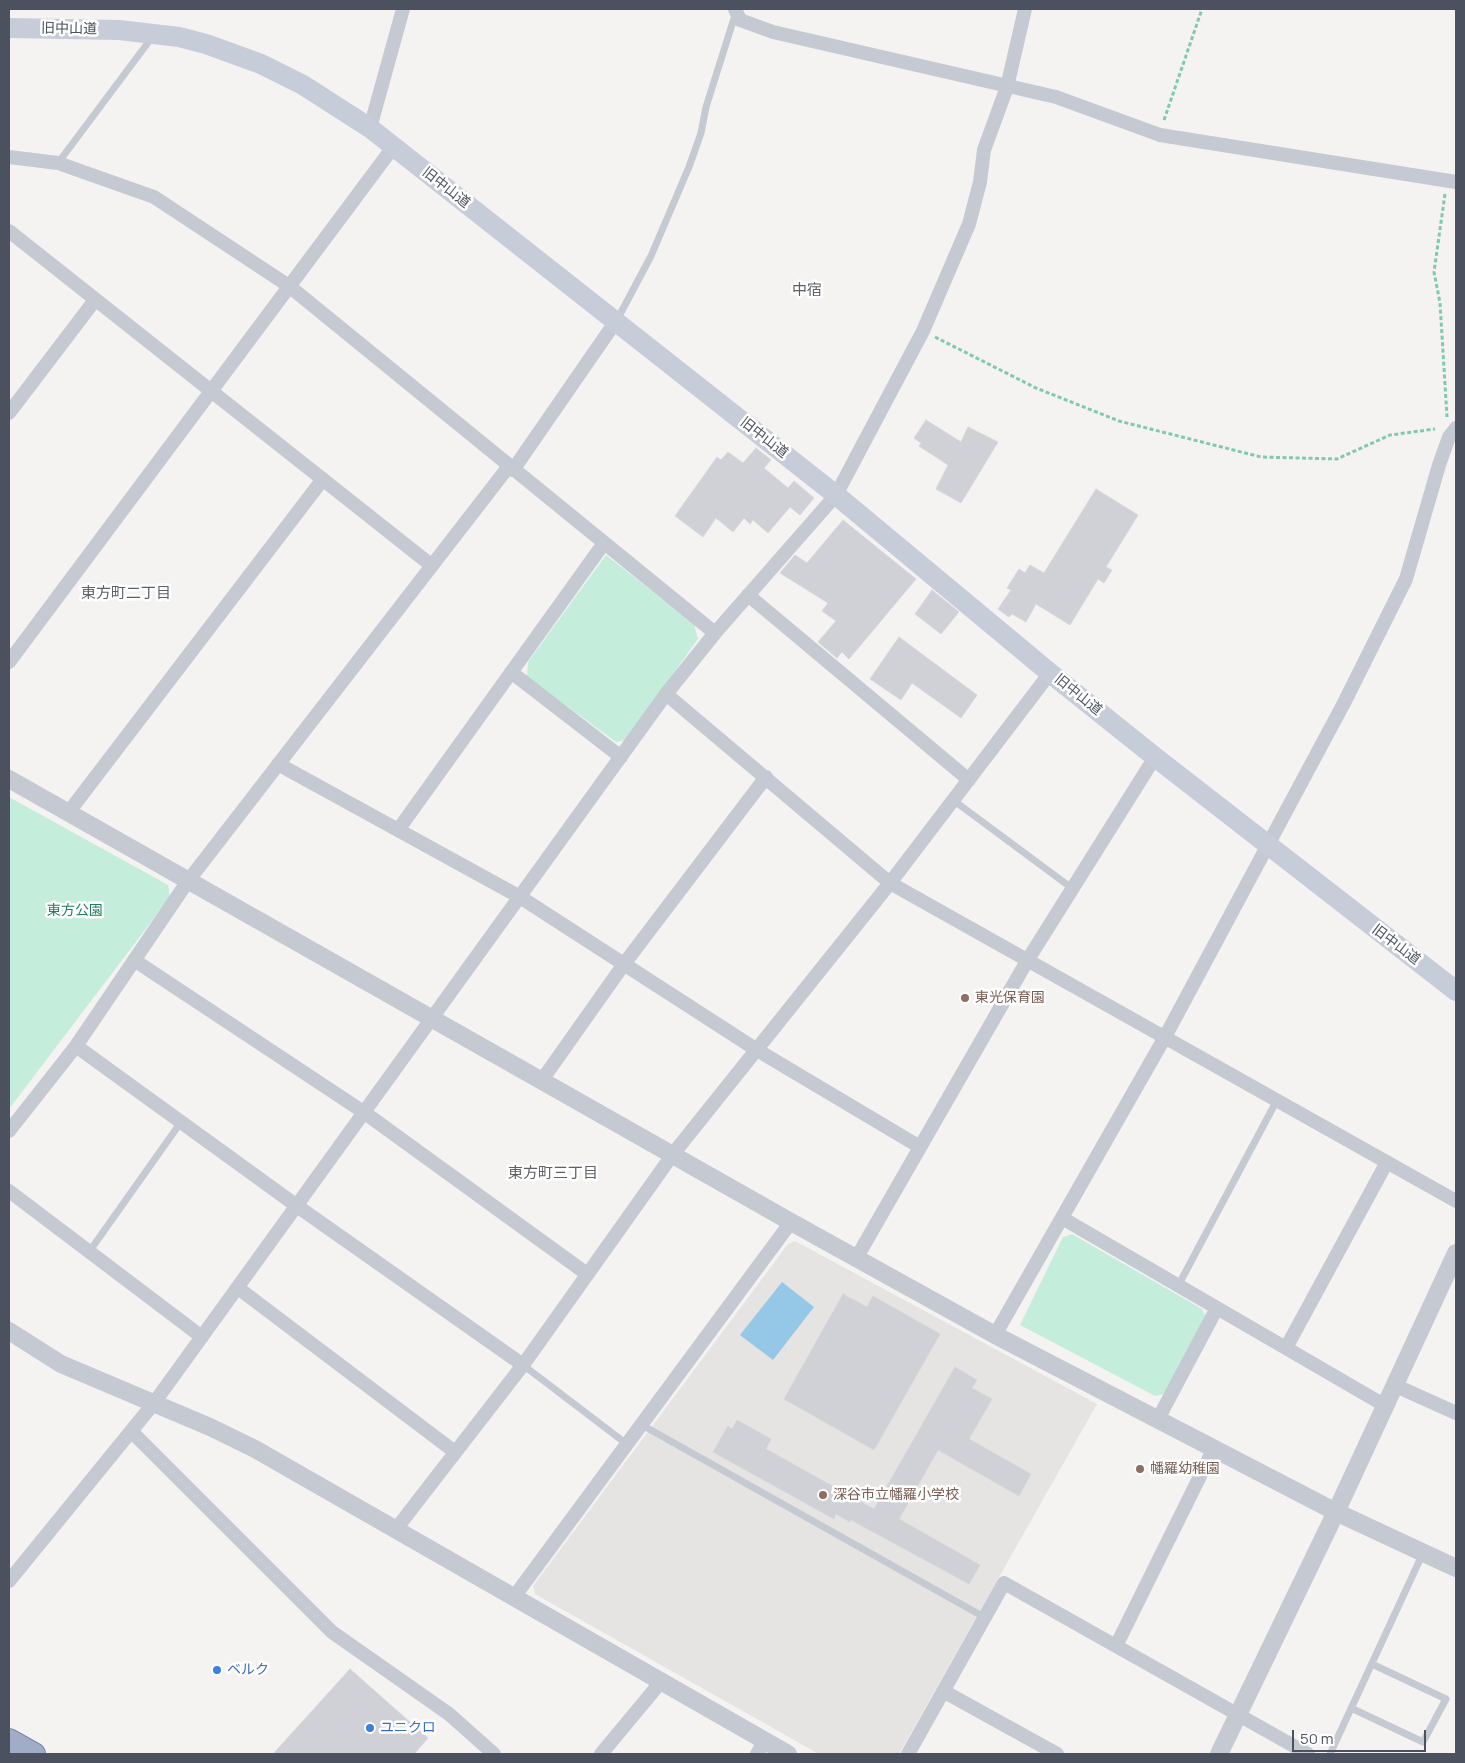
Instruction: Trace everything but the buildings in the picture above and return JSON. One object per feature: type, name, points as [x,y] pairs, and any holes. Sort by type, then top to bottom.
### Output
[{"type":"highway","points":[[9,1740],[34,1754]]},
{"type":"main road","name":"旧中山道","points":[[9,28],[119,30],[154,33],[206,44],[261,64],[303,85],[370,128],[836,495],[1050,673],[1155,757],[1456,991]]},
{"type":"street","points":[[370,128],[403,9]]},
{"type":"street","points":[[9,1581],[154,1403],[666,694],[715,633],[836,495],[923,331],[969,224],[980,182],[984,150],[1007,87],[1025,9]]},
{"type":"street","points":[[735,10],[740,20],[772,32],[1056,97],[1160,135],[1451,181]]},
{"type":"street","points":[[9,662],[394,146]]},
{"type":"street","points":[[9,158],[58,163],[154,197],[289,286],[715,633]]},
{"type":"street","points":[[9,232],[431,565]]},
{"type":"street","points":[[9,413],[95,300]]},
{"type":"street","points":[[9,1130],[76,1046],[188,881],[431,565],[511,468],[616,321]]},
{"type":"street","points":[[995,1335],[1165,1038],[1344,703],[1406,579],[1451,431]]},
{"type":"street","points":[[68,813],[323,479]]},
{"type":"street","points":[[398,830],[604,542]]},
{"type":"street","points":[[748,595],[969,780]]},
{"type":"street","points":[[511,672],[621,757]]},
{"type":"street","points":[[396,1529],[523,1365],[673,1154],[890,883],[1050,673]]},
{"type":"street","points":[[666,694],[890,883],[1456,1201]]},
{"type":"street","points":[[857,1257],[1027,961],[1074,889],[1155,757]]},
{"type":"street","points":[[278,764],[520,897],[757,1050],[920,1148]]},
{"type":"street","points":[[542,1080],[624,964],[766,778]]},
{"type":"street","points":[[9,779],[791,1222],[995,1335],[1336,1512],[1456,1568]]},
{"type":"street","points":[[134,960],[365,1113],[587,1274]]},
{"type":"street","points":[[76,1046],[297,1206],[523,1365]]},
{"type":"street","points":[[1286,1348],[1387,1162]]},
{"type":"street","points":[[9,1191],[202,1337]]},
{"type":"street","points":[[1062,1218],[1384,1405]]},
{"type":"street","points":[[514,1597],[791,1222]]},
{"type":"street","points":[[1219,1754],[1236,1715],[1336,1512],[1456,1253]]},
{"type":"street","points":[[238,1288],[455,1452]]},
{"type":"street","points":[[1158,1419],[1217,1308]]},
{"type":"street","points":[[9,1331],[61,1364],[154,1403],[255,1449],[660,1683],[760,1748],[788,1754]]},
{"type":"street","points":[[1394,1385],[1456,1413]]},
{"type":"street","points":[[132,1431],[332,1632],[449,1714],[494,1754]]},
{"type":"street","points":[[1116,1646],[1214,1448]]},
{"type":"street","points":[[908,1754],[1004,1583],[1308,1754]]},
{"type":"street","points":[[601,1754],[660,1683]]},
{"type":"street","points":[[942,1691],[1057,1754]]},
{"type":"lane","points":[[616,321],[651,256],[689,168],[701,133],[708,100],[735,10]]},
{"type":"lane","points":[[58,163],[154,33]]},
{"type":"lane","points":[[953,800],[1074,889]]},
{"type":"lane","points":[[1178,1286],[1277,1100]]},
{"type":"lane","points":[[89,1252],[181,1122]]},
{"type":"lane","points":[[523,1365],[628,1445]]},
{"type":"lane","points":[[642,1425],[984,1617]]},
{"type":"lane","points":[[1330,1754],[1423,1553]]},
{"type":"lane","points":[[1351,1708],[1422,1742],[1446,1699],[1372,1664]]},
{"type":"path","points":[[1160,135],[1202,9]]},
{"type":"path","points":[[923,331],[1036,388],[1120,421],[1261,456],[1337,459],[1390,434],[1451,431],[1440,303],[1434,272],[1451,181]]},
{"type":"shaded area","name":"深谷市立幡羅小学校","points":[[795,1241],[1097,1404],[899,1754],[819,1754],[535,1594],[533,1586],[788,1244]]},
{"type":"green space","points":[[606,555],[694,624],[698,639],[626,740],[616,742],[527,677],[528,662]]},
{"type":"green space","name":"東方公園","points":[[9,797],[168,885],[170,897],[9,1109]]},
{"type":"green space","points":[[1072,1234],[1202,1309],[1206,1317],[1165,1394],[1155,1396],[1020,1325],[1063,1237]]},
{"type":"water","points":[[782,1282],[814,1307],[773,1360],[740,1335]]},
{"type":"place","name":"東光保育園","points":[[965,998]]},
{"type":"place","name":"幡羅幼稚園","points":[[1140,1469]]},
{"type":"place","name":"深谷市立幡羅小学校","points":[[823,1495]]},
{"type":"place","name":"ベルク","points":[[217,1670]]},
{"type":"place","name":"ユニクロ","points":[[370,1728]]},
{"type":"district","name":"中宿","points":[[807,291]]},
{"type":"district","name":"東方町二丁目","points":[[126,594]]},
{"type":"district","name":"東方町三丁目","points":[[553,1174]]}]
